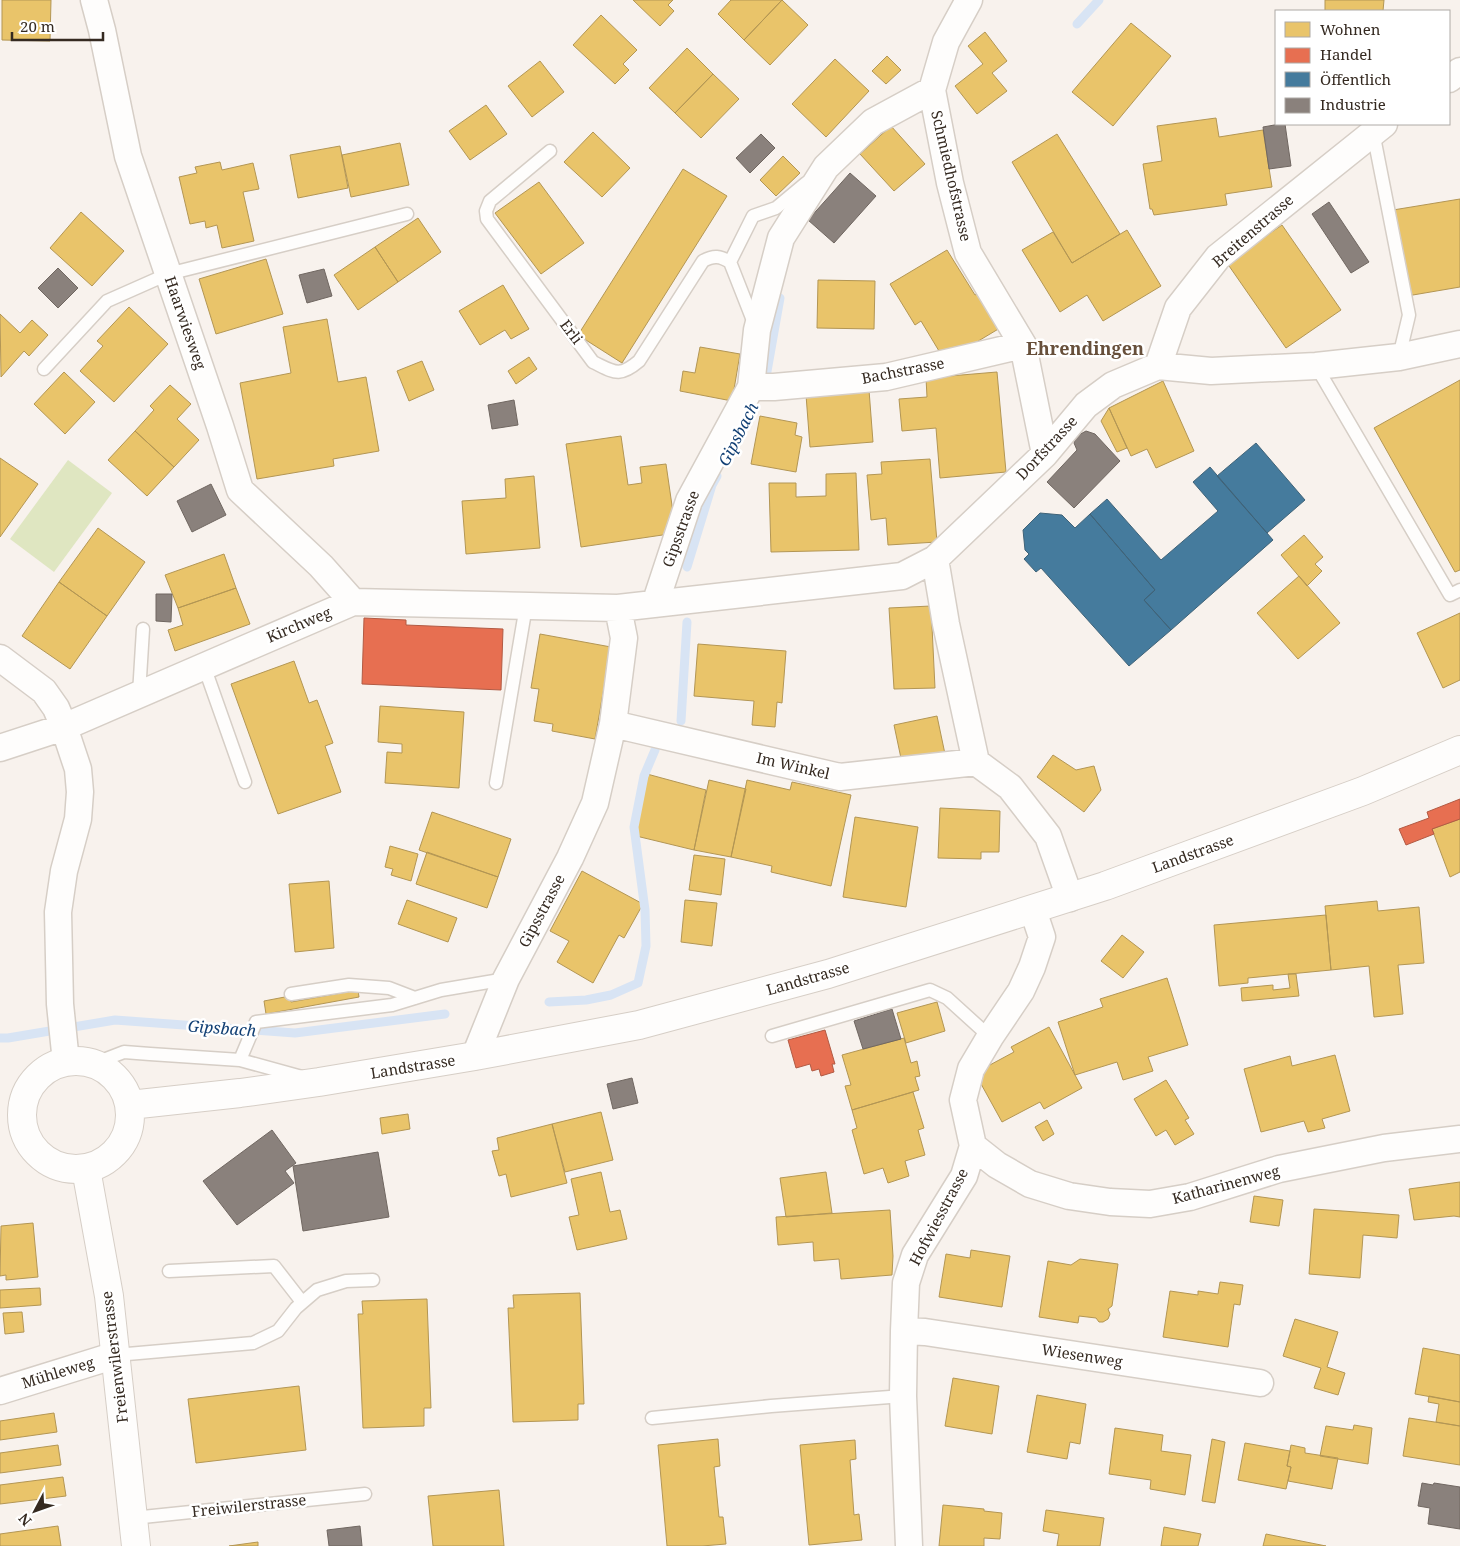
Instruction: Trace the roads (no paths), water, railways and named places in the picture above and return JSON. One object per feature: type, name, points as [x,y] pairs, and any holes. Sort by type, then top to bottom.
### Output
[{"type":"main road","name":"Landstrasse","points":[[130,1105],[319,1082],[475,1056],[639,1024],[828,974],[1105,886],[1363,791],[1460,750]]},
{"type":"main road","points":[[75,1056],[106,1070],[125,1091],[130,1105],[130,1123],[125,1139],[115,1153],[102,1163],[86,1169],[67,1169],[50,1163],[35,1151],[26,1135],[11,1118],[39,1075],[52,1066],[75,1056]]},
{"type":"main road","name":"Freienwilerstrasse","points":[[86,1169],[109,1296],[136,1546]]},
{"type":"street","name":"Haarwiesweg","points":[[94,0],[128,156],[240,490],[321,566],[353,602]]},
{"type":"street","points":[[932,90],[946,42],[969,0]]},
{"type":"street","name":"Schmiedhofstrasse","points":[[932,90],[950,183],[968,253],[1023,345],[1045,454]]},
{"type":"street","name":"Gipsstrasse","points":[[655,604],[689,500],[762,387],[757,330],[781,238],[826,166],[873,122],[932,90]]},
{"type":"street","name":"Breitenstrasse","points":[[1158,366],[1178,308],[1218,256],[1379,128]]},
{"type":"street","name":"Dorfstrasse","points":[[655,604],[902,576],[936,559],[1045,454],[1086,405],[1113,385],[1158,366],[1211,371],[1316,366],[1399,357],[1460,344]]},
{"type":"street","name":"Bachstrasse","points":[[762,387],[886,378],[1023,345]]},
{"type":"street","points":[[936,559],[946,624],[976,762],[1010,787],[1048,836],[1070,898]]},
{"type":"street","name":"Kirchweg","points":[[0,748],[64,726],[353,602],[618,608]]},
{"type":"street","points":[[618,608],[655,604]]},
{"type":"street","name":"Gipsstrasse","points":[[475,1056],[506,979],[570,858],[595,803],[612,724],[624,638],[618,608]]},
{"type":"street","points":[[0,658],[44,691],[56,708],[78,769],[80,792],[78,819],[64,871],[58,912],[60,1004],[75,1056]]},
{"type":"street","name":"Im Winkel","points":[[612,724],[840,777],[976,762]]},
{"type":"street","name":"Hofwiesstrasse","points":[[909,1546],[903,1396],[906,1283],[915,1255],[964,1176],[973,1146],[963,1100],[971,1069],[1021,991],[1032,967],[1042,937],[1033,910]]},
{"type":"street","name":"Katharinenweg","points":[[973,1146],[998,1165],[1030,1184],[1077,1197],[1110,1202],[1150,1204],[1190,1197],[1280,1169],[1384,1148],[1460,1139]]},
{"type":"street","name":"Wiesenweg","points":[[904,1331],[925,1332],[1260,1383]]},
{"type":"street","name":"Mühleweg","points":[[0,1391],[116,1355]]},
{"type":"lane","points":[[1379,128],[1409,315],[1399,357]]},
{"type":"lane","name":"Erli","points":[[550,151],[490,201],[486,211],[487,219],[593,362],[614,372],[629,370],[638,361],[704,261],[713,256],[722,257],[730,262]]},
{"type":"lane","points":[[757,330],[730,262],[753,216],[776,208],[826,166]]},
{"type":"lane","points":[[44,369],[107,301],[168,274],[407,214]]},
{"type":"lane","points":[[1316,366],[1450,595],[1460,590]]},
{"type":"lane","points":[[496,783],[526,606]]},
{"type":"lane","points":[[139,694],[144,629]]},
{"type":"lane","points":[[204,666],[245,782]]},
{"type":"lane","points":[[240,1060],[244,1046],[256,1022],[392,1005],[441,990],[506,979]]},
{"type":"lane","points":[[291,994],[349,985],[389,988],[416,998]]},
{"type":"lane","points":[[772,1036],[930,990],[946,998],[990,1037]]},
{"type":"lane","points":[[75,1056],[124,1052],[240,1060],[319,1082]]},
{"type":"lane","points":[[169,1270],[274,1266],[302,1302]]},
{"type":"lane","points":[[116,1355],[253,1343],[278,1331],[296,1308],[317,1290],[346,1281],[373,1280]]},
{"type":"lane","points":[[652,1418],[771,1406],[903,1396]]},
{"type":"lane","name":"Freiwilerstrasse","points":[[133,1518],[365,1494]]},
{"type":"waterway","name":"Gipsbach","points":[[1077,24],[1099,0]]},
{"type":"waterway","name":"Gipsbach","points":[[763,384],[766,377],[780,298]]},
{"type":"waterway","name":"Gipsbach","points":[[687,567],[712,485],[717,476]]},
{"type":"waterway","points":[[681,721],[687,622]]},
{"type":"waterway","points":[[549,1002],[586,1000],[611,995],[638,983],[646,946],[645,910],[634,827],[644,776],[655,750]]},
{"type":"waterway","name":"Gipsbach","points":[[0,1038],[115,1020],[295,1033],[445,1014]]},
{"type":"district","name":"Ehrendingen","points":[[1085,349]]}]
